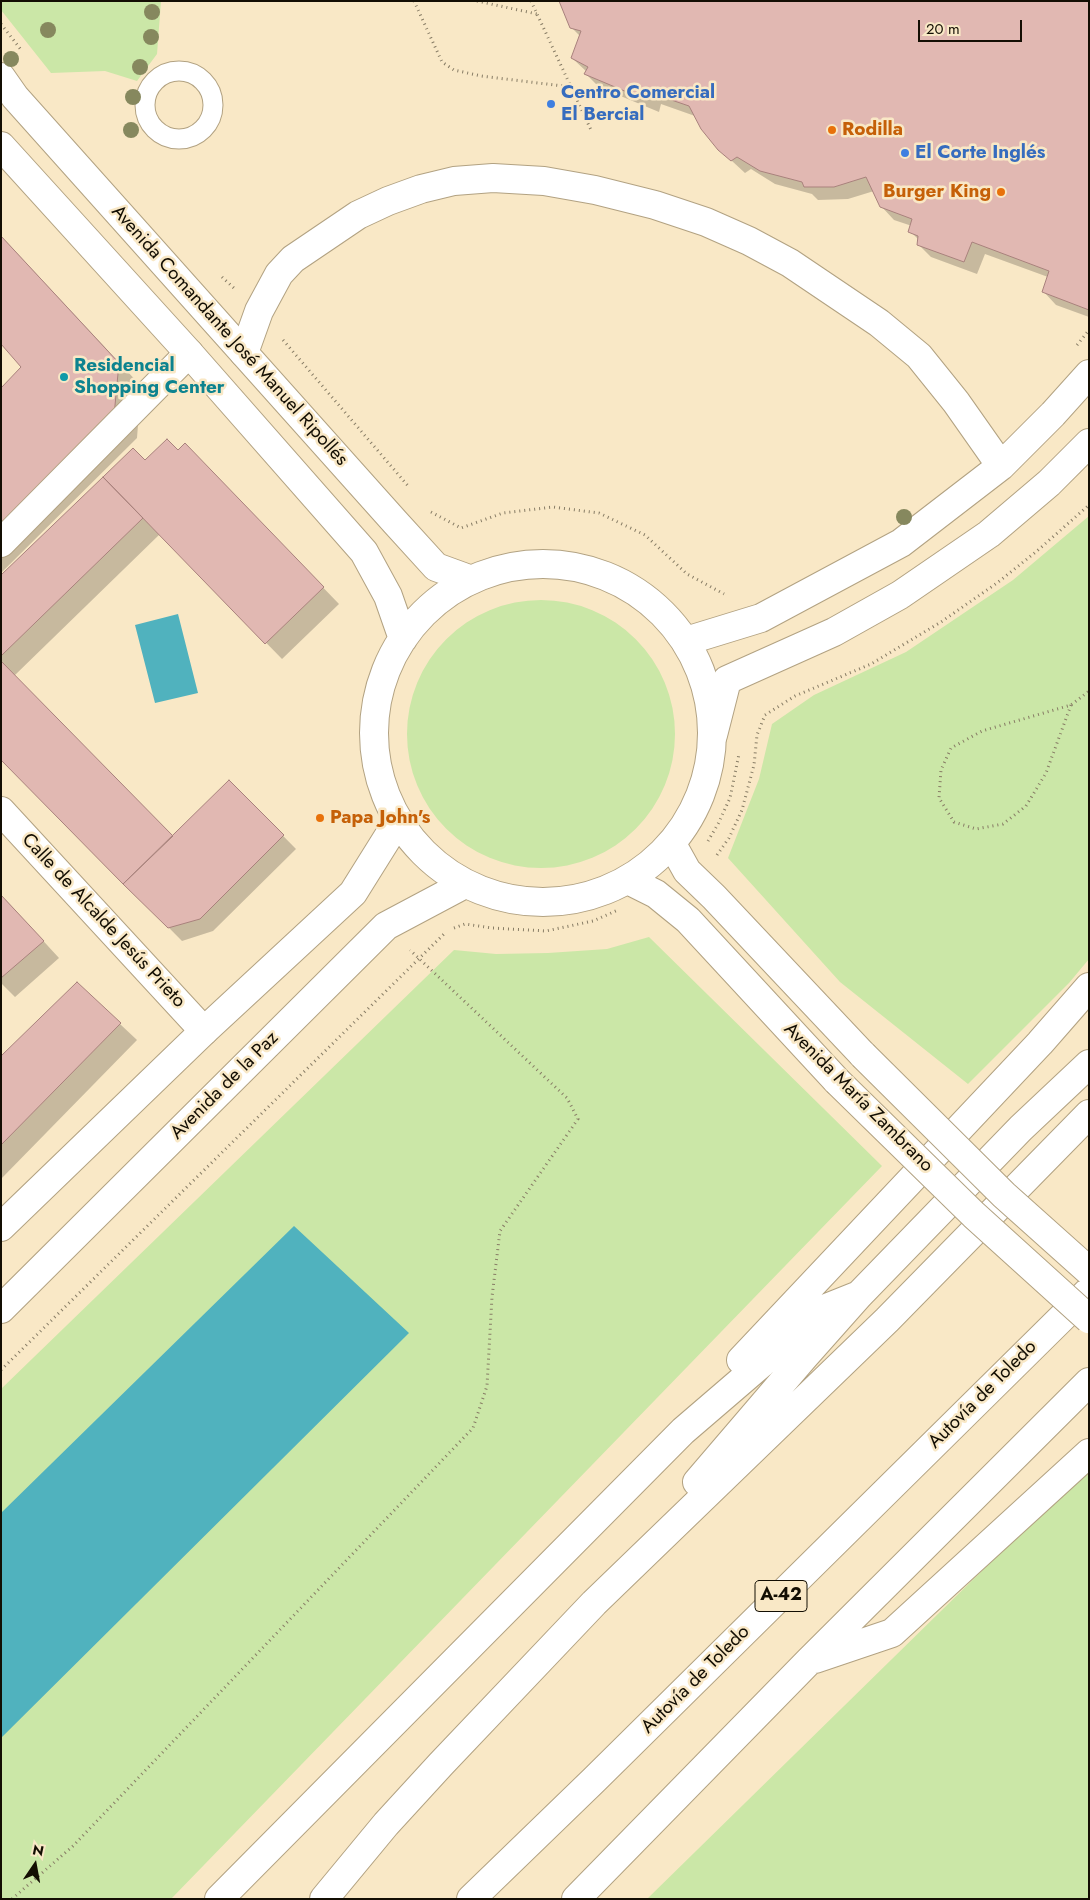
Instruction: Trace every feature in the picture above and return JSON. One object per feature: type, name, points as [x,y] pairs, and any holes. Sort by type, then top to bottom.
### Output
[{"type":"main road","name":"Avenida Comandante José Manuel Ripollés","points":[[1,77],[15,97],[436,567],[469,579]]},
{"type":"main road","points":[[1,146],[189,353],[364,552],[388,596],[403,638]]},
{"type":"main road","points":[[244,353],[259,311],[279,274],[293,259],[358,215],[421,189],[454,182],[492,178],[544,181],[595,190],[706,222],[782,258],[879,323],[919,356],[956,402],[1001,466]]},
{"type":"main road","points":[[1,543],[189,353]]},
{"type":"main road","points":[[686,641],[761,618],[900,543],[1001,466],[1053,414],[1089,374]]},
{"type":"main road","points":[[713,736],[706,686],[686,641],[650,602],[605,576],[554,564],[502,569],[469,579],[444,591],[424,608],[393,653],[375,709],[376,767],[398,821],[428,857],[465,884],[519,901],[575,900],[628,880],[672,844],[694,811],[708,774],[713,736],[727,680],[834,632],[900,596],[990,534],[1050,483],[1089,443]]},
{"type":"main road","name":"Calle de Alcalde Jesús Prieto","points":[[1,811],[204,1032]]},
{"type":"main road","points":[[1,1227],[204,1032],[353,893],[398,821]]},
{"type":"main road","name":"Avenida María Zambrano","points":[[672,844],[687,871],[714,897],[862,1055],[1004,1195],[1089,1271]]},
{"type":"main road","name":"Avenida María Zambrano","points":[[628,880],[656,894],[688,920],[837,1081],[974,1215],[1089,1319]]},
{"type":"main road","name":"Avenida de la Paz","points":[[1,1309],[386,926],[465,884]]},
{"type":"main road","points":[[683,1431],[750,1348],[1040,1043],[1089,987]]},
{"type":"main road","points":[[594,1604],[859,1295],[1021,1128],[1089,1064]]},
{"type":"main road","points":[[324,1899],[386,1824],[594,1604],[887,1320],[1089,1114]]},
{"type":"main road","name":"Autovía de Toledo","points":[[471,1899],[1089,1291]]},
{"type":"main road","points":[[220,1899],[683,1431],[762,1364],[809,1315],[859,1295]]},
{"type":"main road","points":[[576,1899],[809,1661],[1089,1382]]},
{"type":"main road","points":[[809,1661],[892,1633],[1089,1453]]},
{"type":"path","points":[[414,1],[442,62],[454,70],[481,76],[571,87]]},
{"type":"path","points":[[477,1],[537,14]]},
{"type":"path","points":[[531,1],[591,130]]},
{"type":"path","points":[[1,24],[27,58]]},
{"type":"path","points":[[215,271],[259,311],[413,491]]},
{"type":"path","points":[[1071,352],[1089,330]]},
{"type":"path","points":[[717,855],[729,838],[742,810],[754,765],[756,735],[765,716],[795,696],[871,664],[941,622],[997,583],[1089,505]]},
{"type":"path","points":[[428,511],[461,528],[503,513],[553,507],[599,513],[644,535],[687,574],[722,595],[730,593]]},
{"type":"path","points":[[1072,704],[1046,773],[1026,806],[1003,824],[976,829],[954,822],[940,798],[941,770],[952,748],[982,730],[1072,704],[1089,692]]},
{"type":"path","points":[[687,871],[718,824],[730,798],[740,750]]},
{"type":"path","points":[[1,1370],[447,931],[466,924],[492,928],[546,931],[592,921],[656,894]]},
{"type":"path","points":[[12,1899],[73,1846],[473,1428],[487,1386],[492,1296],[500,1232],[578,1119],[567,1098],[386,926]]},
{"type":"green space","points":[[1,1],[161,1],[157,54],[137,81],[105,71],[51,73],[1,10]]},
{"type":"green space","points":[[1089,516],[1089,959],[1069,983],[968,1084],[840,982],[728,858],[759,779],[772,724],[814,695],[906,652],[1013,580]]},
{"type":"green space","points":[[528,600],[554,600],[580,605],[604,615],[616,622],[636,639],[653,659],[670,695],[675,721],[675,747],[670,773],[653,809],[636,829],[616,846],[580,863],[554,868],[528,868],[502,863],[478,853],[456,838],[437,819],[422,797],[412,773],[407,747],[407,721],[412,695],[422,671],[437,649],[456,630],[478,615],[502,605]]},
{"type":"green space","points":[[649,937],[882,1166],[171,1899],[1,1899],[1,1389],[454,950],[496,954],[548,953],[607,949]]},
{"type":"green space","points":[[1089,1466],[1089,1899],[647,1899]]},
{"type":"water","points":[[178,614],[198,693],[155,703],[135,625]]},
{"type":"water","points":[[294,1226],[409,1333],[1,1738],[1,1513]]},
{"type":"building","name":"El Corte Inglés","points":[[559,1],[1089,1],[1089,310],[1042,292],[1049,271],[972,242],[964,262],[917,245],[918,236],[908,232],[912,219],[880,207],[866,177],[834,187],[804,187],[802,182],[760,171],[737,157],[731,161],[718,150],[701,129],[689,106],[648,92],[646,100],[584,74],[588,67],[571,58],[581,31],[570,28]]},
{"type":"building","name":"Residencial Shopping Center","points":[[1,236],[119,363],[114,416],[1,528],[1,388],[21,367],[1,344]]},
{"type":"building","points":[[167,439],[178,450],[185,443],[324,587],[265,644],[103,477],[133,448],[145,460]]},
{"type":"building","points":[[103,477],[143,518],[1,656],[1,575]]},
{"type":"building","points":[[1,661],[173,836],[123,884],[1,760]]},
{"type":"building","points":[[229,780],[284,835],[200,919],[168,928],[123,884]]},
{"type":"building","points":[[1,895],[44,941],[1,978]]},
{"type":"building","points":[[77,982],[121,1023],[1,1145],[1,1056]]},
{"type":"place","name":"Centro Comercial El Bercial","points":[[551,104]]},
{"type":"place","name":"Rodilla","points":[[832,130]]},
{"type":"place","name":"El Corte Inglés","points":[[905,153]]},
{"type":"place","name":"Burger King","points":[[1001,192]]},
{"type":"place","name":"Residencial Shopping Center","points":[[64,377]]},
{"type":"place","name":"Papa John's","points":[[320,818]]}]
